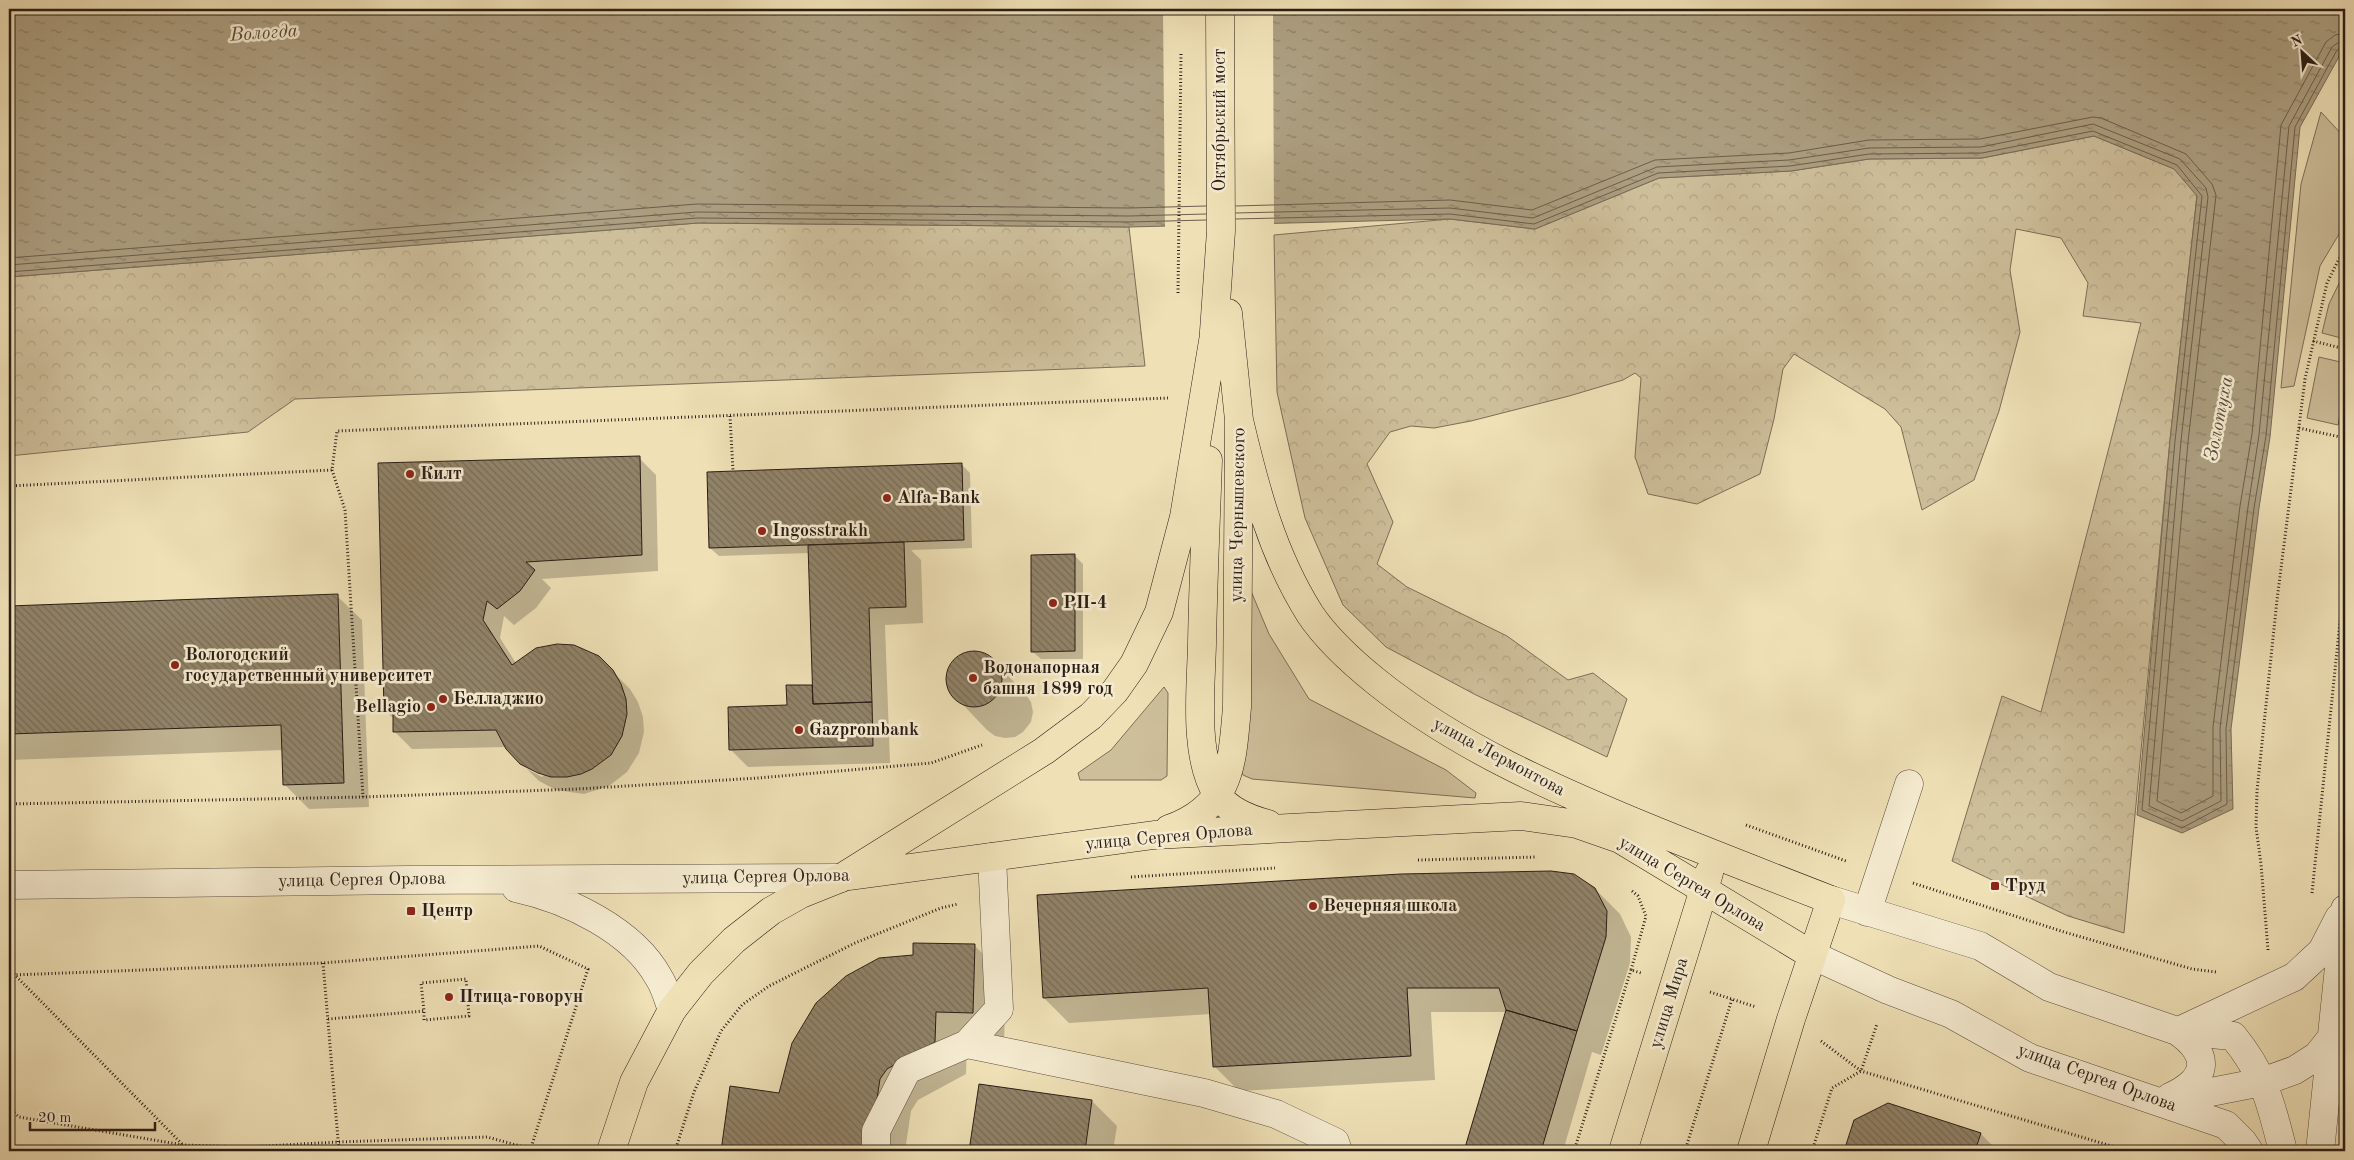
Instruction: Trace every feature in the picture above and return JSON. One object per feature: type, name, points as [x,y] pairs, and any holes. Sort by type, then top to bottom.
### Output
[{"type":"main road","name":"Октябрьский мост","points":[[1220,9],[1220,232]]},
{"type":"main road","name":"улица Чернышевского","points":[[1220,232],[1213,341],[1200,708],[1208,774],[1218,796],[1240,814],[1253,820],[1284,828]]},
{"type":"main road","name":"улица Чернышевского","points":[[1154,835],[1183,824],[1203,812],[1218,796],[1228,774],[1236,707],[1239,420],[1220,232]]},
{"type":"main road","points":[[611,1151],[634,1082],[672,1010],[701,972],[734,940],[771,911],[801,894],[841,878],[1044,751],[1090,716],[1115,691],[1134,664],[1159,612],[1184,517],[1213,341]]},
{"type":"main road","name":"улица Лермонтова","points":[[1239,420],[1254,484],[1266,522],[1289,578],[1312,616],[1349,660],[1396,697],[1451,735],[1513,768],[1604,810]]},
{"type":"main road","points":[[1521,816],[1604,810]]},
{"type":"main road","name":"улица Сергея Орлова","points":[[1604,810],[1831,900]]},
{"type":"main road","name":"улица Сергея Орлова","points":[[841,878],[1154,835],[1521,816],[1577,824],[1620,839],[1812,954]]},
{"type":"main road","name":"улица Мира","points":[[1623,1151],[1703,890],[1716,855]]},
{"type":"main road","points":[[1751,1151],[1791,1019],[1831,900]]},
{"type":"street","points":[[1867,912],[1910,784]]},
{"type":"street","points":[[876,1151],[876,1131],[907,1070],[967,1044],[999,1009],[992,857]]},
{"type":"street","name":"улица Сергея Орлова","points":[[9,885],[461,879],[841,878]]},
{"type":"street","points":[[461,879],[518,888],[560,901],[591,914],[641,954],[659,977],[672,1010]]},
{"type":"street","name":"улица Сергея Орлова","points":[[1831,900],[1980,946],[2049,987],[2178,1031],[2233,1036],[2251,1059],[2268,1093],[2283,1151]]},
{"type":"street","points":[[2160,1102],[2182,1092],[2198,1075],[2202,1064],[2200,1053],[2192,1042],[2178,1031],[2294,977],[2322,951],[2345,908]]},
{"type":"street","points":[[2330,1135],[2333,1036],[2345,908]]},
{"type":"street","name":"улица Сергея Орлова","points":[[1812,954],[1888,990],[1951,1014],[2030,1058],[2226,1125],[2249,1151]]},
{"type":"street","points":[[2160,1102],[2262,1082],[2296,1070],[2317,1056],[2333,1036]]},
{"type":"street","points":[[967,1044],[1204,1093],[1276,1114],[1335,1142],[1338,1151]]},
{"type":"path","points":[[1179,231],[1182,47]]},
{"type":"path","points":[[2345,74],[2343,82],[2345,86]]},
{"type":"path","points":[[2268,952],[2262,899],[2261,864],[2256,828],[2257,791],[2277,600],[2299,428],[2313,342],[2327,283],[2345,247]]},
{"type":"path","points":[[2313,342],[2345,349]]},
{"type":"path","points":[[363,797],[345,510],[332,470],[337,431],[1176,398]]},
{"type":"path","points":[[730,416],[733,470]]},
{"type":"path","points":[[2299,428],[2345,438]]},
{"type":"path","points":[[9,486],[332,470]]},
{"type":"path","points":[[2311,900],[2345,573]]},
{"type":"path","points":[[9,804],[363,797],[577,789],[758,778],[931,763],[991,742]]},
{"type":"path","points":[[1741,824],[1880,873],[2064,932],[2192,969],[2218,972]]},
{"type":"path","points":[[1416,860],[1545,857]]},
{"type":"path","points":[[1129,877],[1277,867]]},
{"type":"path","points":[[674,1151],[694,1092],[721,1031],[742,1005],[769,986],[855,943],[940,908],[993,894]]},
{"type":"path","points":[[9,1108],[19,1117],[183,1145],[247,1147],[487,1137],[531,1150],[588,969],[539,946],[323,963],[13,975]]},
{"type":"path","points":[[2262,956],[2276,947]]},
{"type":"path","points":[[323,963],[339,1151]]},
{"type":"path","points":[[9,969],[189,1151]]},
{"type":"path","points":[[1574,1151],[1631,970]]},
{"type":"path","points":[[466,979],[469,1016],[424,1020],[424,1011],[421,983],[466,979]]},
{"type":"path","points":[[1685,1151],[1732,999]]},
{"type":"path","points":[[328,1018],[424,1011]]},
{"type":"path","points":[[1812,1151],[1832,1088],[1861,1071]]},
{"type":"path","points":[[2015,1117],[2128,1151]]},
{"type":"green space","points":[[2321,112],[2345,138],[2345,224],[2320,266],[2294,386],[2281,388],[2301,184]]},
{"type":"green space","points":[[2094,136],[2175,169],[2197,195],[2170,440],[2124,933],[2068,916],[1952,861],[2002,696],[2041,712],[2141,323],[2083,316],[2088,283],[2061,238],[2016,229],[2010,270],[2020,332],[1999,411],[1974,480],[1922,510],[1901,427],[1885,409],[1794,354],[1783,369],[1774,419],[1760,474],[1697,504],[1648,494],[1635,457],[1641,378],[1635,373],[1623,380],[1569,396],[1471,421],[1434,428],[1411,426],[1390,432],[1367,464],[1393,522],[1377,564],[1407,587],[1507,636],[1568,680],[1593,673],[1627,699],[1607,757],[1476,695],[1386,647],[1343,605],[1305,518],[1277,392],[1274,235],[1450,219],[1535,229],[1659,178],[1791,171],[1869,159],[1982,158]]},
{"type":"green space","points":[[698,223],[1129,227],[1145,366],[295,399],[248,432],[9,456],[9,277]]},
{"type":"green space","points":[[2345,271],[2345,339],[2322,333],[2329,304]]},
{"type":"green space","points":[[2319,357],[2345,363],[2345,390],[2338,425],[2307,418]]},
{"type":"green space","points":[[1248,584],[1269,634],[1309,699],[1446,770],[1476,793],[1475,798],[1252,779],[1243,775],[1238,765]]},
{"type":"green space","points":[[1164,687],[1168,693],[1167,776],[1161,780],[1080,780],[1078,773],[1111,750]]},
{"type":"water","points":[[9,9],[2345,9],[2345,51],[2341,53],[2300,127],[2270,437],[2259,508],[2231,729],[2233,809],[2182,833],[2137,815],[2170,440],[2197,196],[2174,169],[2094,136],[1982,158],[1869,159],[1791,171],[1659,178],[1535,229],[1450,219],[1129,227],[698,223],[9,277]]},
{"type":"pier","points":[[1163,9],[1273,9],[1274,226],[1165,229]]},
{"type":"building","points":[[640,456],[642,555],[526,562],[535,570],[520,591],[497,609],[487,601],[483,620],[512,665],[536,648],[557,644],[574,645],[599,656],[613,670],[621,684],[626,699],[627,714],[622,736],[611,755],[592,769],[581,774],[567,777],[551,777],[520,764],[506,749],[496,730],[393,732],[393,711],[384,711],[378,463]]},
{"type":"building","points":[[962,463],[964,540],[709,548],[707,472]]},
{"type":"building","points":[[904,542],[906,607],[869,608],[872,702],[813,704],[808,545]]},
{"type":"building","name":"РП-4","points":[[1075,554],[1075,651],[1031,652],[1031,555]]},
{"type":"building","name":"Вологодский государственный университет","points":[[338,594],[344,783],[283,785],[281,725],[9,734],[9,606]]},
{"type":"building","name":"Водонапорная башня 1899 год","points":[[969,651],[979,651],[994,659],[1000,668],[1002,679],[1000,690],[994,699],[979,707],[969,707],[958,702],[951,695],[946,684],[946,674],[951,663],[958,656]]},
{"type":"building","points":[[786,685],[812,685],[813,704],[872,702],[873,746],[729,750],[728,707],[787,705]]},
{"type":"building","points":[[1551,871],[1574,874],[1595,888],[1607,911],[1606,937],[1577,1031],[1506,1010],[1499,988],[1407,988],[1411,1056],[1213,1067],[1208,988],[1043,998],[1037,895],[1401,874]]},
{"type":"building","points":[[913,943],[975,944],[973,1013],[936,1012],[935,1042],[887,1069],[880,1079],[869,1151],[721,1151],[730,1086],[779,1093],[792,1043],[816,1003],[846,976],[879,958],[913,955]]},
{"type":"building","points":[[1506,1010],[1577,1031],[1541,1151],[1464,1151]]},
{"type":"building","points":[[979,1084],[1092,1100],[1085,1151],[969,1151]]},
{"type":"building","points":[[1888,1103],[1981,1133],[1975,1151],[1844,1151],[1854,1120]]},
{"type":"place","name":"Килт","points":[[410,474]]},
{"type":"place","name":"Alfa-Bank","points":[[887,498]]},
{"type":"place","name":"Ingosstrakh","points":[[762,531]]},
{"type":"place","name":"РП-4","points":[[1053,603]]},
{"type":"place","name":"Вологодский государственный университет","points":[[175,665]]},
{"type":"place","name":"Водонапорная башня 1899 год","points":[[973,678]]},
{"type":"place","name":"Белладжио","points":[[443,699]]},
{"type":"place","name":"Bellagio","points":[[431,707]]},
{"type":"place","name":"Gazprombank","points":[[799,730]]},
{"type":"place","name":"Труд","points":[[1995,886]]},
{"type":"place","name":"Вечерняя школа","points":[[1313,906]]},
{"type":"place","name":"Центр","points":[[411,911]]},
{"type":"place","name":"Птица-говорун","points":[[449,997]]},
{"type":"water label","name":"Вологда","points":[[264,34]]},
{"type":"water label","name":"Золотуха","points":[[2220,419]]}]
